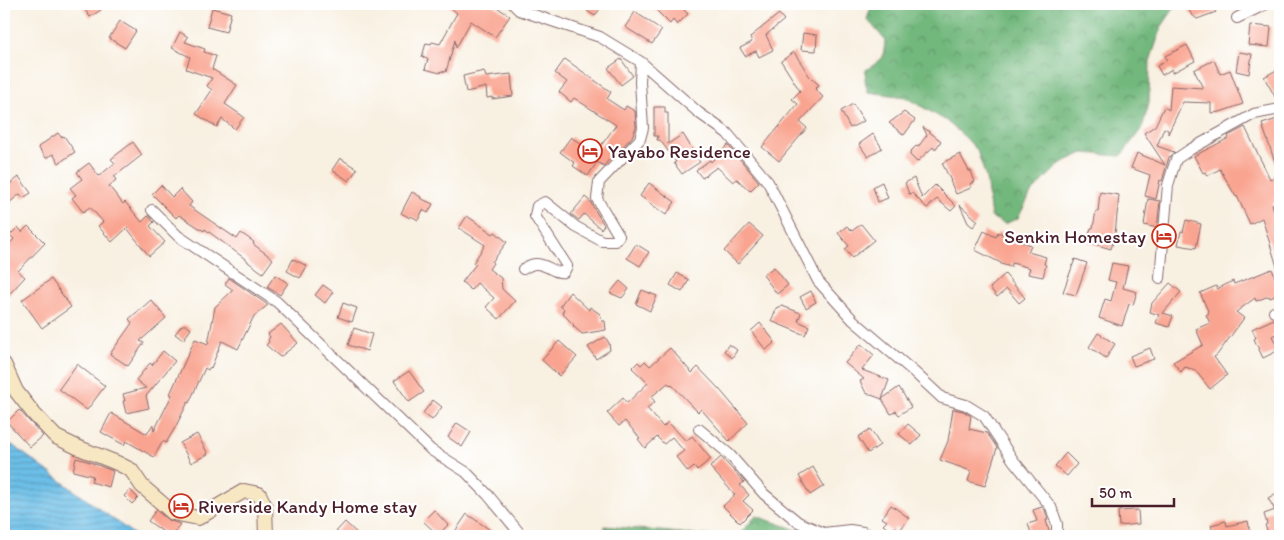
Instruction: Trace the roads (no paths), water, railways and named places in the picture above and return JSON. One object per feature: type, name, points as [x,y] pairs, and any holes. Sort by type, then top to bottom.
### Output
[{"type":"street","points":[[513,4],[519,10],[600,37],[641,62],[699,113],[728,133],[768,182],[818,281],[852,320],[942,398],[966,405],[984,416],[1013,460],[1051,508],[1057,524],[1057,536]]},
{"type":"street","points":[[1237,18],[1266,4]]},
{"type":"street","points":[[523,269],[537,264],[560,273],[564,272],[567,266],[535,216],[537,206],[545,202],[576,227],[602,241],[614,241],[619,236],[597,200],[599,182],[640,139],[643,128],[640,82],[641,62]]},
{"type":"street","points":[[1160,278],[1168,185],[1176,159],[1254,114],[1280,109]]},
{"type":"street","points":[[152,210],[178,236],[277,302],[432,450],[466,472],[522,536]]},
{"type":"street","points":[[4,364],[16,391],[34,414],[56,437],[131,470],[142,486],[173,513],[198,518],[244,491],[259,494],[266,506],[266,536]]},
{"type":"street","points":[[698,429],[729,454],[764,494],[798,522],[824,533],[850,530],[864,532],[871,536]]},
{"type":"water","points":[[4,439],[136,536],[4,536]]},
{"type":"place","name":"Yayabo Residence","points":[[590,151]]},
{"type":"place","name":"Senkin Homestay","points":[[1164,236]]},
{"type":"place","name":"Riverside Kandy Home stay","points":[[181,506]]}]
